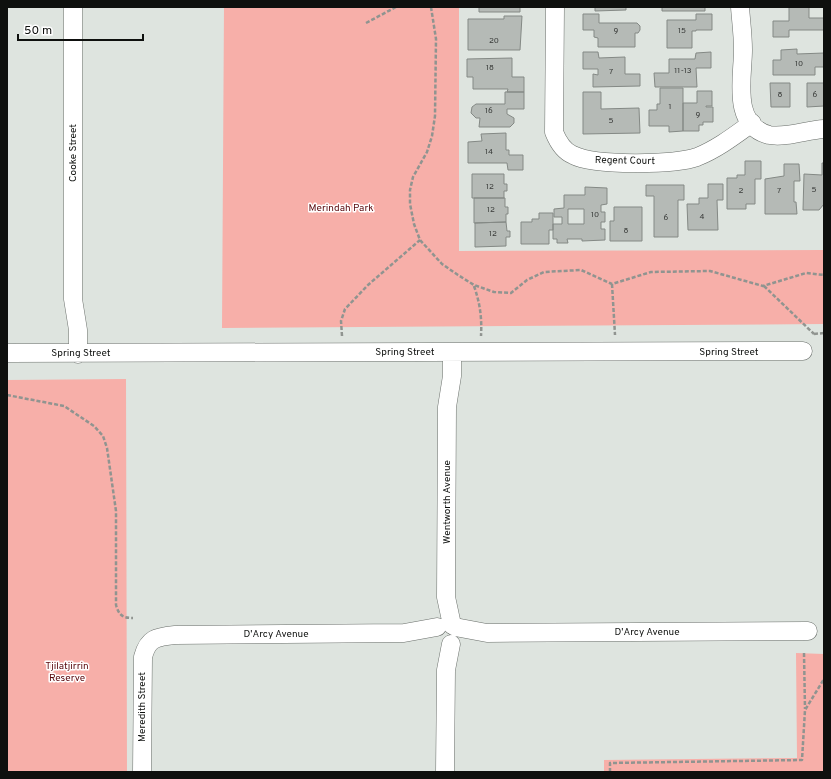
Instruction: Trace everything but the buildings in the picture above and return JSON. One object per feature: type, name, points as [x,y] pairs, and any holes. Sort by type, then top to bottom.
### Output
[{"type":"street","name":"Cooke Street","points":[[73,7],[73,299],[68,330],[73,354]]},
{"type":"street","name":"Regent Court","points":[[555,7],[554,132],[563,148],[571,155],[594,161],[682,161],[706,153],[752,123]]},
{"type":"street","points":[[740,7],[743,49],[741,104],[752,123],[759,130],[769,134],[780,135],[824,129]]},
{"type":"street","name":"Spring Street","points":[[7,353],[803,351]]},
{"type":"street","name":"Wentworth Avenue","points":[[445,772],[447,407],[443,376],[447,352]]},
{"type":"street","name":"D'Arcy Avenue","points":[[149,643],[154,638],[175,635],[808,631]]},
{"type":"street","name":"Meredith Street","points":[[142,772],[143,657],[149,643]]},
{"type":"path","points":[[366,23],[396,7]]},
{"type":"path","points":[[431,7],[436,39],[435,116],[432,136],[427,152],[413,177],[410,190],[410,204],[414,224],[420,240],[442,264],[474,285],[494,292],[511,293],[527,280],[544,272],[581,270],[612,284],[651,272],[710,271],[764,286],[814,334]]},
{"type":"path","points":[[343,353],[341,321],[345,309],[368,285],[420,240]]},
{"type":"path","points":[[764,286],[806,273],[824,275]]},
{"type":"path","points":[[612,284],[615,352]]},
{"type":"path","points":[[474,285],[480,302],[482,323],[480,352]]},
{"type":"path","points":[[7,395],[64,406],[94,426],[103,436],[107,448],[116,510],[116,605],[119,614],[124,618],[133,618]]},
{"type":"path","points":[[610,772],[610,763],[802,760],[804,653]]},
{"type":"path","points":[[804,710],[824,679]]},
{"type":"green space","name":"Merindah Park","points":[[224,7],[459,7],[459,251],[824,250],[824,324],[222,328]]},
{"type":"green space","name":"Tjilatjirrin Reserve","points":[[126,379],[127,772],[7,772],[7,380]]},
{"type":"green space","points":[[796,653],[824,654],[824,772],[604,772],[604,760],[797,758]]}]
